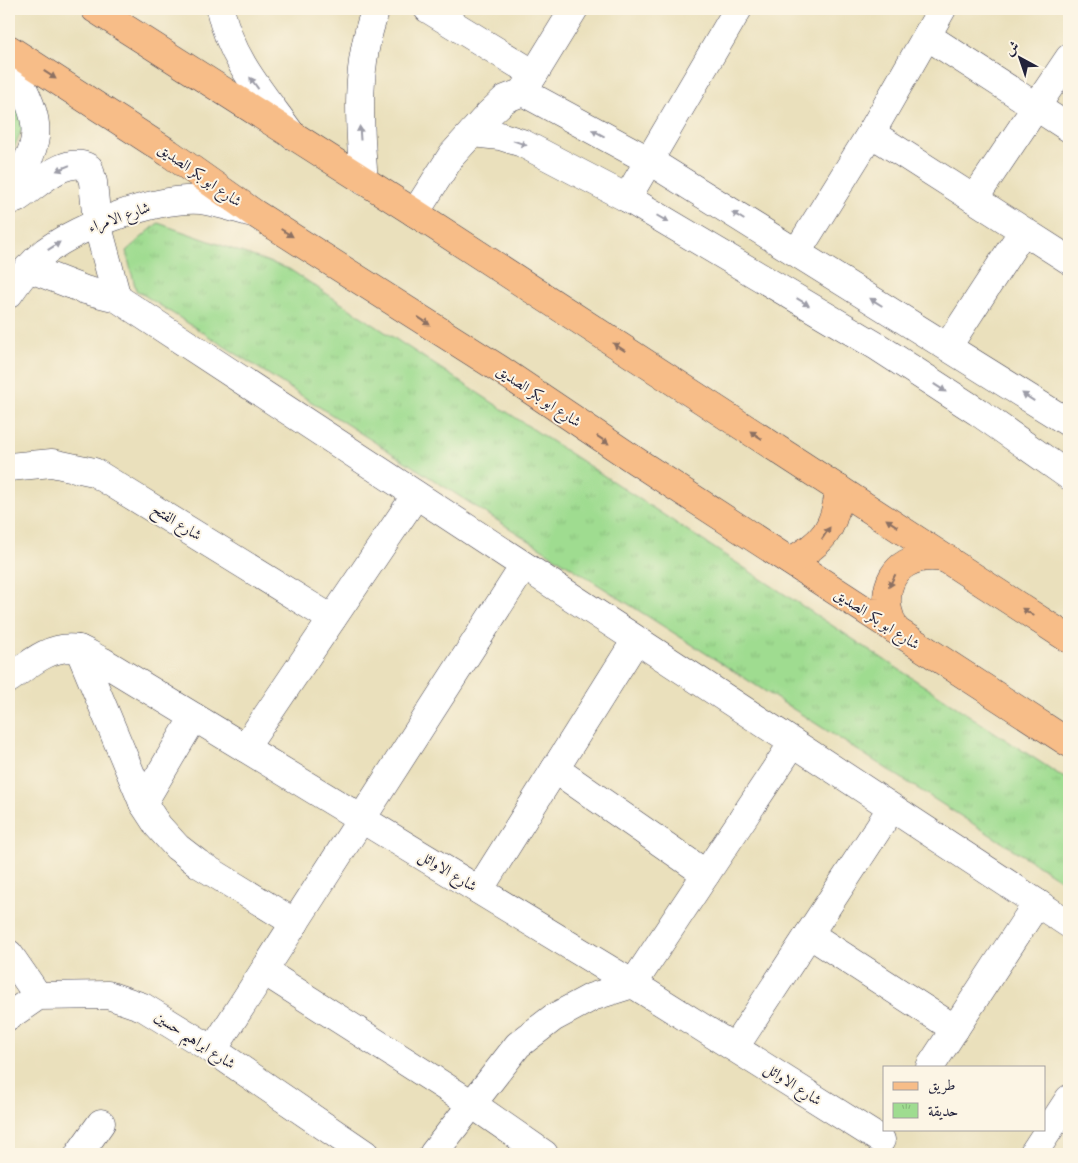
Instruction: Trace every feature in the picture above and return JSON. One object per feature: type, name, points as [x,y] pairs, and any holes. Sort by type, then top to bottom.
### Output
[{"type":"main road","points":[[95,9],[415,213],[1069,639]]},
{"type":"main road","name":"شارع ابو بكر الصديق","points":[[9,49],[169,153],[254,213],[501,370],[603,440],[1069,743]]},
{"type":"main road","points":[[790,562],[811,550],[827,533],[836,512],[839,489]]},
{"type":"main road","points":[[895,630],[887,600],[889,585],[896,573],[911,560],[920,557],[931,556],[948,560]]},
{"type":"street","points":[[220,9],[225,31],[236,58],[293,136]]},
{"type":"street","points":[[364,181],[359,119],[361,81],[371,21],[376,9]]},
{"type":"street","points":[[428,9],[529,83],[648,160],[898,316],[1068,418]]},
{"type":"street","points":[[415,213],[452,155],[505,99],[529,83],[574,9]]},
{"type":"street","points":[[627,198],[738,9]]},
{"type":"street","points":[[797,252],[871,133],[942,9]]},
{"type":"street","points":[[926,36],[1069,128]]},
{"type":"street","points":[[974,199],[1069,58]]},
{"type":"street","points":[[9,62],[28,98],[36,123],[34,150],[9,188]]},
{"type":"street","points":[[472,133],[500,136],[522,143],[627,198],[878,347],[978,412],[1069,476]]},
{"type":"street","points":[[871,133],[1069,260]]},
{"type":"street","points":[[9,199],[16,199],[57,170],[66,166],[82,164],[92,173],[97,223],[117,298]]},
{"type":"street","name":"شارع الامراء","points":[[9,294],[28,268],[46,252],[68,237],[97,223],[158,204],[201,200],[254,213]]},
{"type":"street","points":[[948,346],[1024,231]]},
{"type":"street","points":[[28,268],[85,290],[117,298],[891,809],[1069,924]]},
{"type":"street","points":[[878,347],[898,316]]},
{"type":"street","name":"شارع الفتح","points":[[9,467],[52,463],[94,472],[332,619]]},
{"type":"street","points":[[245,748],[416,495]]},
{"type":"street","points":[[213,1050],[524,566]]},
{"type":"street","points":[[479,890],[636,640]]},
{"type":"street","points":[[9,679],[36,658],[56,649],[79,649],[143,803],[158,826],[177,847],[199,864],[295,923]]},
{"type":"street","name":"شارع الاوائل","points":[[79,649],[633,984],[735,1047],[880,1141]]},
{"type":"street","points":[[143,803],[194,717]]},
{"type":"street","points":[[434,1154],[518,1045],[553,1018],[592,998],[633,984],[793,743]]},
{"type":"street","points":[[555,769],[706,874]]},
{"type":"street","points":[[735,1047],[891,809]]},
{"type":"street","points":[[931,1066],[1037,903]]},
{"type":"street","points":[[809,934],[955,1029]]},
{"type":"street","points":[[9,954],[38,996],[9,1016]]},
{"type":"street","points":[[264,971],[472,1104],[544,1154]]},
{"type":"street","name":"شارع ابراهيم حسين","points":[[38,996],[108,995],[143,1007],[213,1050],[365,1154]]},
{"type":"street","points":[[1033,1154],[1069,1099]]},
{"type":"street","points":[[79,1154],[101,1123]]},
{"type":"green space","points":[[9,102],[27,117],[9,160]]},
{"type":"green space","points":[[158,223],[289,269],[1069,781],[1069,885],[136,290],[126,251]]}]
